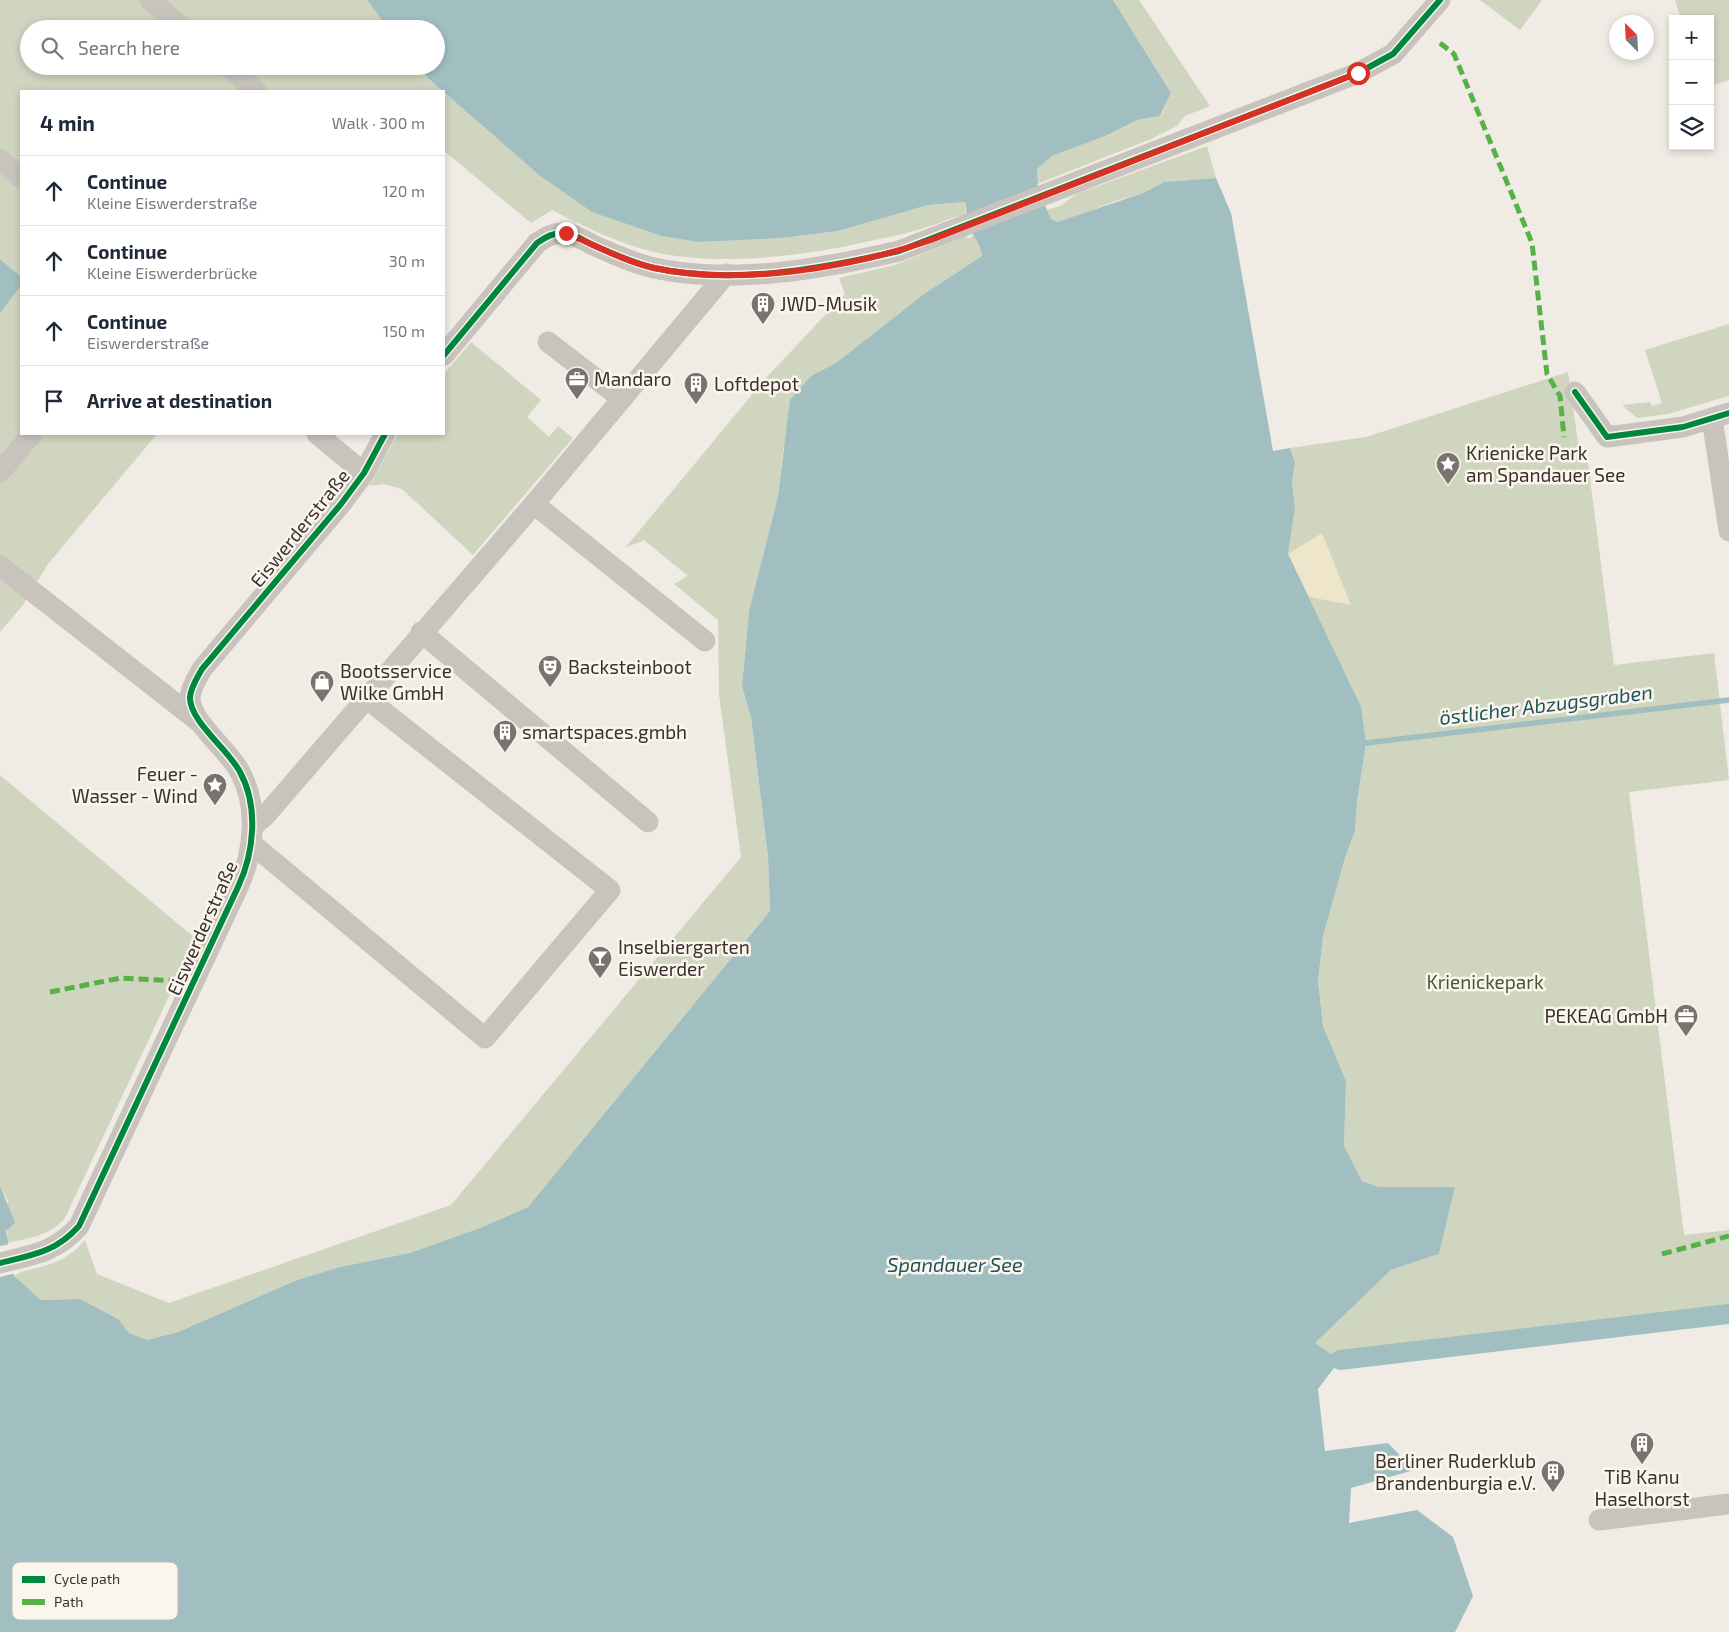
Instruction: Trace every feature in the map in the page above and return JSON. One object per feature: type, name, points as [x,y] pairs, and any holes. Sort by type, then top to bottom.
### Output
[{"type":"street","points":[[150,0],[173,20]]},
{"type":"street","points":[[445,353],[537,243],[548,235],[566,233],[620,257],[652,268],[684,273],[726,274],[795,271],[846,263],[899,251],[1358,73],[1392,54],[1440,0]]},
{"type":"street","points":[[237,75],[255,90]]},
{"type":"street","points":[[0,159],[20,177]]},
{"type":"street","points":[[366,698],[610,890],[485,1038],[252,834],[265,816],[421,632],[534,504],[726,274]]},
{"type":"street","points":[[548,342],[621,398]]},
{"type":"street","points":[[1575,392],[1607,436],[1682,428],[1720,416],[1729,531]]},
{"type":"street","points":[[0,472],[31,435]]},
{"type":"street","points":[[318,435],[364,473]]},
{"type":"street","name":"Eiswerderstraße","points":[[200,723],[192,709],[190,698],[193,683],[202,669],[341,504],[364,473],[384,435]]},
{"type":"street","points":[[534,504],[705,641]]},
{"type":"street","name":"Eiswerderstraße","points":[[0,566],[200,723],[231,757],[242,774],[249,799],[252,834],[251,854],[241,882],[79,1226],[58,1246],[8,1261]]},
{"type":"street","points":[[421,632],[648,822]]},
{"type":"street","points":[[1599,1520],[1729,1504]]},
{"type":"green space","points":[[0,0],[367,0],[382,20],[20,20],[20,75],[427,75],[441,90],[20,90],[20,276],[0,259]]},
{"type":"green space","points":[[1113,0],[1139,0],[1210,106],[1185,116],[1177,126],[1151,139],[1037,184],[1037,169],[1052,156],[1105,136],[1137,120],[1161,116],[1171,93]]},
{"type":"green space","points":[[1480,0],[1542,0],[1520,30]]},
{"type":"green space","points":[[1675,0],[1729,0],[1729,80],[1714,85],[1714,15],[1680,15]]},
{"type":"green space","points":[[445,93],[539,175],[699,242],[783,238],[838,231],[928,205],[966,202],[965,216],[902,234],[819,251],[764,258],[710,259],[683,257],[644,250],[604,235],[552,210],[531,223],[445,152]]},
{"type":"green space","points":[[1207,146],[1216,178],[1164,182],[1143,193],[1115,201],[1069,220],[1058,222],[1051,219],[1047,210],[1060,206],[1076,194]]},
{"type":"green space","points":[[973,235],[981,244],[982,256],[924,294],[836,363],[811,376],[783,450],[778,496],[749,611],[742,685],[751,717],[768,857],[770,911],[528,1207],[480,1228],[410,1253],[340,1267],[297,1280],[178,1332],[147,1340],[129,1333],[118,1319],[80,1299],[41,1300],[14,1276],[64,1258],[85,1240],[97,1274],[169,1303],[451,1205],[741,857],[719,694],[718,620],[674,584],[688,576],[644,540],[625,548],[765,379],[845,294],[839,278],[895,265],[966,236],[969,239]]},
{"type":"green space","points":[[20,287],[20,435],[156,435],[48,564],[23,605],[0,632],[0,313]]},
{"type":"green space","points":[[1729,324],[1729,396],[1668,414],[1637,418],[1622,405],[1650,402],[1652,406],[1662,403],[1645,350]]},
{"type":"green space","points":[[471,342],[541,400],[527,417],[549,437],[558,426],[573,438],[473,555],[402,489],[384,484],[369,486],[397,435],[445,435],[445,373]]},
{"type":"green space","name":"Krienickepark","points":[[1568,372],[1581,463],[1588,463],[1614,665],[1714,653],[1729,780],[1629,792],[1684,1235],[1729,1230],[1729,1314],[1340,1360],[1315,1343],[1391,1270],[1439,1254],[1455,1187],[1379,1187],[1362,1181],[1344,1146],[1346,1081],[1323,1026],[1318,981],[1323,936],[1345,858],[1355,831],[1357,802],[1366,743],[1288,554],[1295,507],[1292,483],[1295,462],[1290,448],[1366,437]]},
{"type":"green space","points":[[0,775],[196,939],[65,1218],[46,1233],[7,1243],[8,1201],[0,1185]]},
{"type":"sand","points":[[1322,533],[1351,605],[1309,597],[1288,554]]},
{"type":"water","name":"Spandauer See","points":[[367,0],[1113,0],[1171,93],[1160,116],[1137,120],[1105,136],[1052,156],[1037,169],[1038,189],[1051,219],[1058,222],[1143,193],[1164,182],[1216,178],[1231,213],[1273,451],[1290,448],[1295,462],[1292,483],[1295,507],[1288,554],[1361,707],[1366,743],[1357,802],[1355,831],[1345,858],[1323,936],[1318,981],[1323,1026],[1346,1081],[1344,1146],[1362,1181],[1379,1187],[1455,1187],[1439,1254],[1391,1270],[1315,1343],[1340,1360],[1318,1389],[1325,1451],[1388,1443],[1414,1470],[1351,1488],[1349,1523],[1417,1510],[1453,1537],[1473,1596],[1455,1632],[0,1632],[0,1185],[15,1223],[6,1231],[14,1276],[41,1300],[80,1299],[118,1319],[129,1333],[147,1340],[178,1332],[297,1280],[340,1267],[410,1253],[480,1228],[528,1207],[770,911],[768,857],[751,717],[742,686],[749,611],[778,496],[790,400],[811,376],[836,363],[924,294],[982,256],[979,245],[966,218],[965,202],[928,205],[838,231],[783,238],[699,242],[662,236],[592,212],[539,175],[426,75],[445,75],[445,20],[382,20]]},
{"type":"water","points":[[0,259],[20,276],[20,287],[0,313]]},
{"type":"pier","points":[[10,1244],[16,1273],[0,1277],[0,1246]]},
{"type":"waterway","name":"östlicher Abzugsgraben","points":[[1366,743],[1729,700]]},
{"type":"waterway","points":[[1340,1360],[1729,1314]]},
{"type":"marked path","points":[[1440,43],[1454,54],[1532,243],[1547,374],[1560,396],[1564,437]]},
{"type":"marked path","points":[[50,992],[121,978],[180,981]]},
{"type":"marked path","points":[[1662,1254],[1729,1236]]},
{"type":"cycle path","points":[[445,354],[537,243],[554,234],[565,233],[572,235],[638,264],[684,273],[715,275],[746,275],[808,269],[899,251],[1358,73],[1393,54],[1440,0]]},
{"type":"cycle path","points":[[1575,392],[1607,437],[1683,427],[1729,413]]},
{"type":"cycle path","points":[[0,1263],[33,1255],[53,1247],[62,1242],[79,1226],[238,887],[248,860],[251,845],[252,815],[246,786],[235,763],[196,716],[191,706],[190,697],[194,683],[202,669],[341,504],[364,473],[384,435]]},
{"type":"place","name":"JWD-Musik","points":[[763,325]]},
{"type":"place","name":"Mandaro","points":[[577,400]]},
{"type":"place","name":"Loftdepot","points":[[696,405]]},
{"type":"place","name":"Krienicke Park am Spandauer See","points":[[1448,485]]},
{"type":"place","name":"Backsteinboot","points":[[550,688]]},
{"type":"place","name":"Bootsservice Wilke GmbH","points":[[322,703]]},
{"type":"place","name":"smartspaces.gmbh","points":[[505,753]]},
{"type":"place","name":"Feuer - Wasser - Wind","points":[[215,806]]},
{"type":"place","name":"Inselbiergarten Eiswerder","points":[[600,979]]},
{"type":"place","name":"PEKEAG GmbH","points":[[1686,1037]]},
{"type":"place","name":"TiB Kanu Haselhorst","points":[[1642,1465]]},
{"type":"place","name":"Berliner Ruderklub Brandenburgia e.V.","points":[[1553,1493]]},
{"type":"route","points":[[566,233],[621,258],[652,268],[684,273],[713,275],[795,271],[846,263],[899,251],[931,240],[1358,73]]}]
